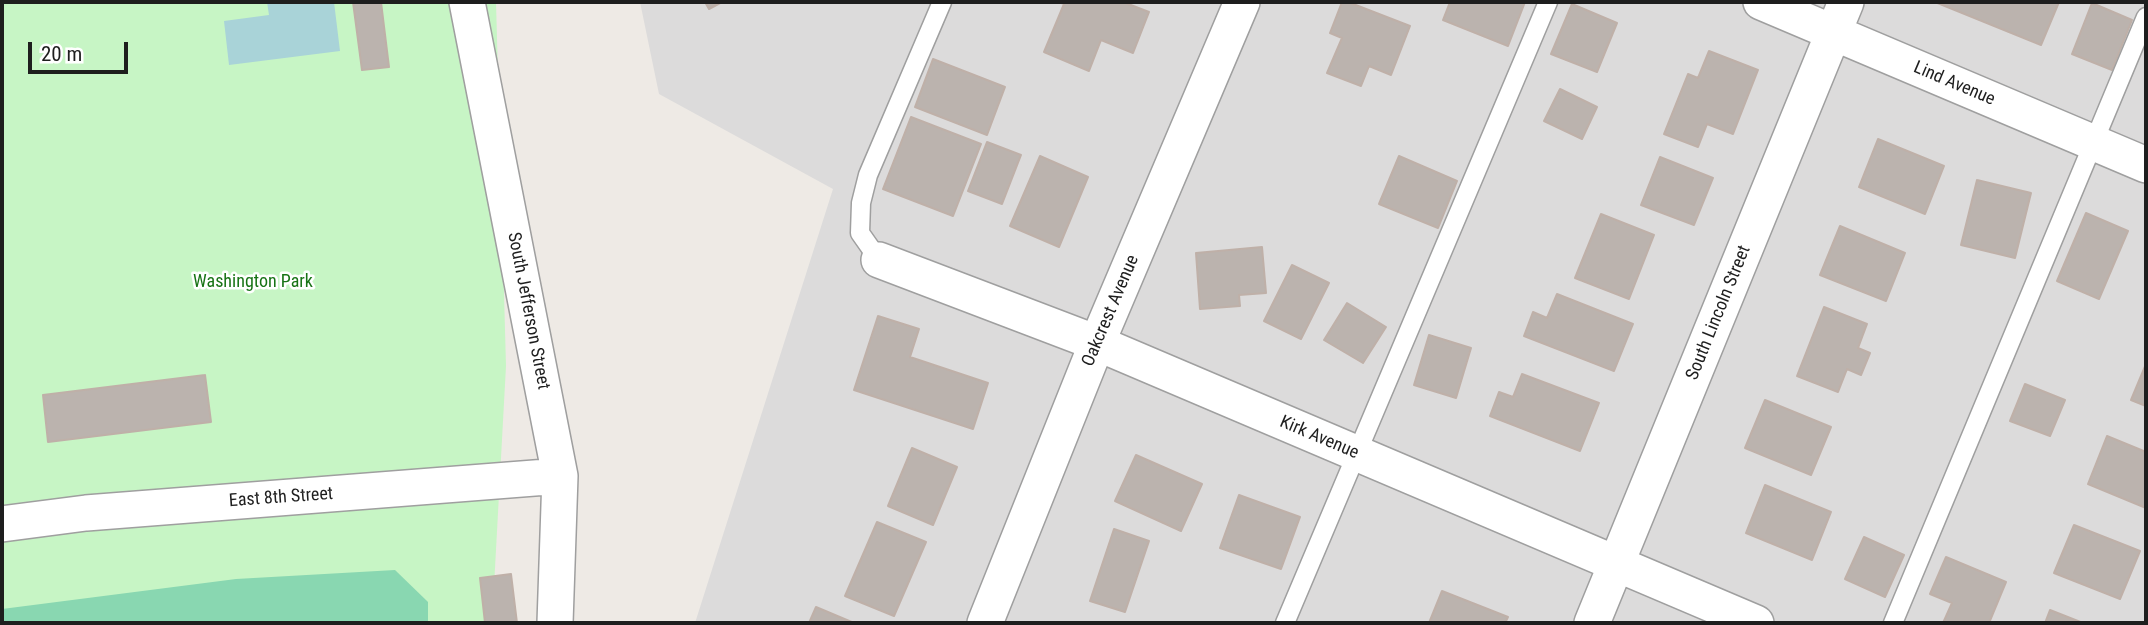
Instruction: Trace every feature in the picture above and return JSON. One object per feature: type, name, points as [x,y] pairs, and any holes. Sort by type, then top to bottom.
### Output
[{"type":"street","name":"South Jefferson Street","points":[[467,2],[560,476],[555,623]]},
{"type":"street","name":"Oakcrest Avenue","points":[[985,623],[1097,343],[1242,2]]},
{"type":"street","name":"Lind Avenue","points":[[1761,2],[1840,17],[2092,143],[2146,165]]},
{"type":"street","name":"South Lincoln Street","points":[[1592,623],[1840,17]]},
{"type":"street","name":"Kirk Avenue","points":[[879,260],[1097,343],[1756,623]]},
{"type":"street","name":"East 8th Street","points":[[2,524],[86,513],[560,476]]},
{"type":"lane","points":[[879,260],[860,233],[863,194],[868,175],[942,2]]},
{"type":"lane","points":[[1285,623],[1548,2]]},
{"type":"lane","points":[[1893,623],[2146,18]]},
{"type":"shaded area","points":[[640,2],[2146,2],[2146,623],[695,623],[833,189],[659,94]]},
{"type":"green space","name":"Washington Park","points":[[2,2],[496,2],[506,366],[492,623],[2,623]]},
{"type":"green space","points":[[395,570],[428,602],[428,623],[2,623],[2,609],[236,579]]},
{"type":"water","points":[[267,2],[334,2],[340,51],[229,65],[224,21],[269,15]]},
{"type":"building","points":[[353,2],[381,2],[389,67],[362,70]]},
{"type":"building","points":[[705,2],[722,2],[709,9]]},
{"type":"building","points":[[1059,2],[1123,2],[1149,12],[1133,53],[1101,40],[1089,71],[1044,52],[1064,4]]},
{"type":"building","points":[[1342,2],[1410,26],[1391,75],[1369,66],[1361,86],[1327,73],[1342,38],[1330,33]]},
{"type":"building","points":[[1450,2],[1525,2],[1508,46],[1443,20]]},
{"type":"building","points":[[1935,2],[2059,2],[2041,45]]},
{"type":"building","points":[[2092,3],[2132,20],[2112,70],[2072,54]]},
{"type":"building","points":[[1572,4],[1617,23],[1597,72],[1551,54]]},
{"type":"building","points":[[1709,51],[1758,70],[1733,134],[1707,124],[1698,147],[1664,134],[1688,74],[1698,78]]},
{"type":"building","points":[[933,59],[1005,87],[987,135],[915,107]]},
{"type":"building","points":[[1560,89],[1597,107],[1582,139],[1544,121]]},
{"type":"building","points":[[911,117],[981,144],[953,216],[883,189]]},
{"type":"building","points":[[1878,139],[1944,166],[1925,214],[1859,187]]},
{"type":"building","points":[[987,142],[1021,155],[1002,204],[968,191]]},
{"type":"building","points":[[1040,156],[1088,177],[1059,247],[1010,226]]},
{"type":"building","points":[[1399,156],[1457,181],[1438,228],[1379,204]]},
{"type":"building","points":[[1660,157],[1713,178],[1694,225],[1641,205]]},
{"type":"building","points":[[1977,180],[2031,193],[2015,258],[1961,245]]},
{"type":"building","points":[[2086,213],[2128,231],[2099,299],[2057,281]]},
{"type":"building","points":[[1601,214],[1654,235],[1629,299],[1575,278]]},
{"type":"building","points":[[1840,226],[1905,253],[1886,301],[1820,275]]},
{"type":"building","points":[[1262,247],[1266,293],[1239,295],[1240,306],[1200,309],[1196,253]]},
{"type":"building","points":[[1292,265],[1329,283],[1301,339],[1264,321]]},
{"type":"building","points":[[1557,294],[1633,324],[1614,371],[1524,336],[1533,312],[1547,318]]},
{"type":"building","points":[[1347,303],[1386,327],[1363,363],[1324,340]]},
{"type":"building","points":[[1824,307],[1867,324],[1858,348],[1870,353],[1861,375],[1847,369],[1838,392],[1797,376]]},
{"type":"building","points":[[878,316],[919,329],[910,357],[988,383],[973,429],[854,390]]},
{"type":"building","points":[[1429,335],[1471,348],[1456,398],[1414,385]]},
{"type":"building","points":[[2146,364],[2146,406],[2131,400]]},
{"type":"building","points":[[1522,374],[1599,403],[1580,451],[1490,416],[1499,392],[1513,397]]},
{"type":"building","points":[[205,375],[211,422],[48,442],[43,395]]},
{"type":"building","points":[[2025,384],[2065,400],[2050,436],[2010,421]]},
{"type":"building","points":[[1765,400],[1831,427],[1811,475],[1745,448]]},
{"type":"building","points":[[2107,436],[2146,452],[2146,508],[2088,484]]},
{"type":"building","points":[[912,448],[957,467],[933,525],[888,506]]},
{"type":"building","points":[[1136,455],[1202,484],[1181,531],[1115,501]]},
{"type":"building","points":[[1765,485],[1831,512],[1812,560],[1746,533]]},
{"type":"building","points":[[1239,495],[1300,517],[1281,569],[1220,548]]},
{"type":"building","points":[[877,522],[926,542],[894,616],[845,596]]},
{"type":"building","points":[[2074,525],[2140,551],[2120,599],[2054,573]]},
{"type":"building","points":[[1114,529],[1149,541],[1125,612],[1090,601]]},
{"type":"building","points":[[1864,537],[1904,555],[1885,597],[1845,579]]},
{"type":"building","points":[[1946,557],[2006,582],[1989,623],[1943,623],[1952,603],[1930,594]]},
{"type":"building","points":[[511,574],[517,623],[485,623],[480,578]]},
{"type":"building","points":[[1442,591],[1508,617],[1505,623],[1429,623]]},
{"type":"building","points":[[816,607],[854,623],[809,623]]},
{"type":"building","points":[[2050,610],[2083,623],[2045,623]]}]
